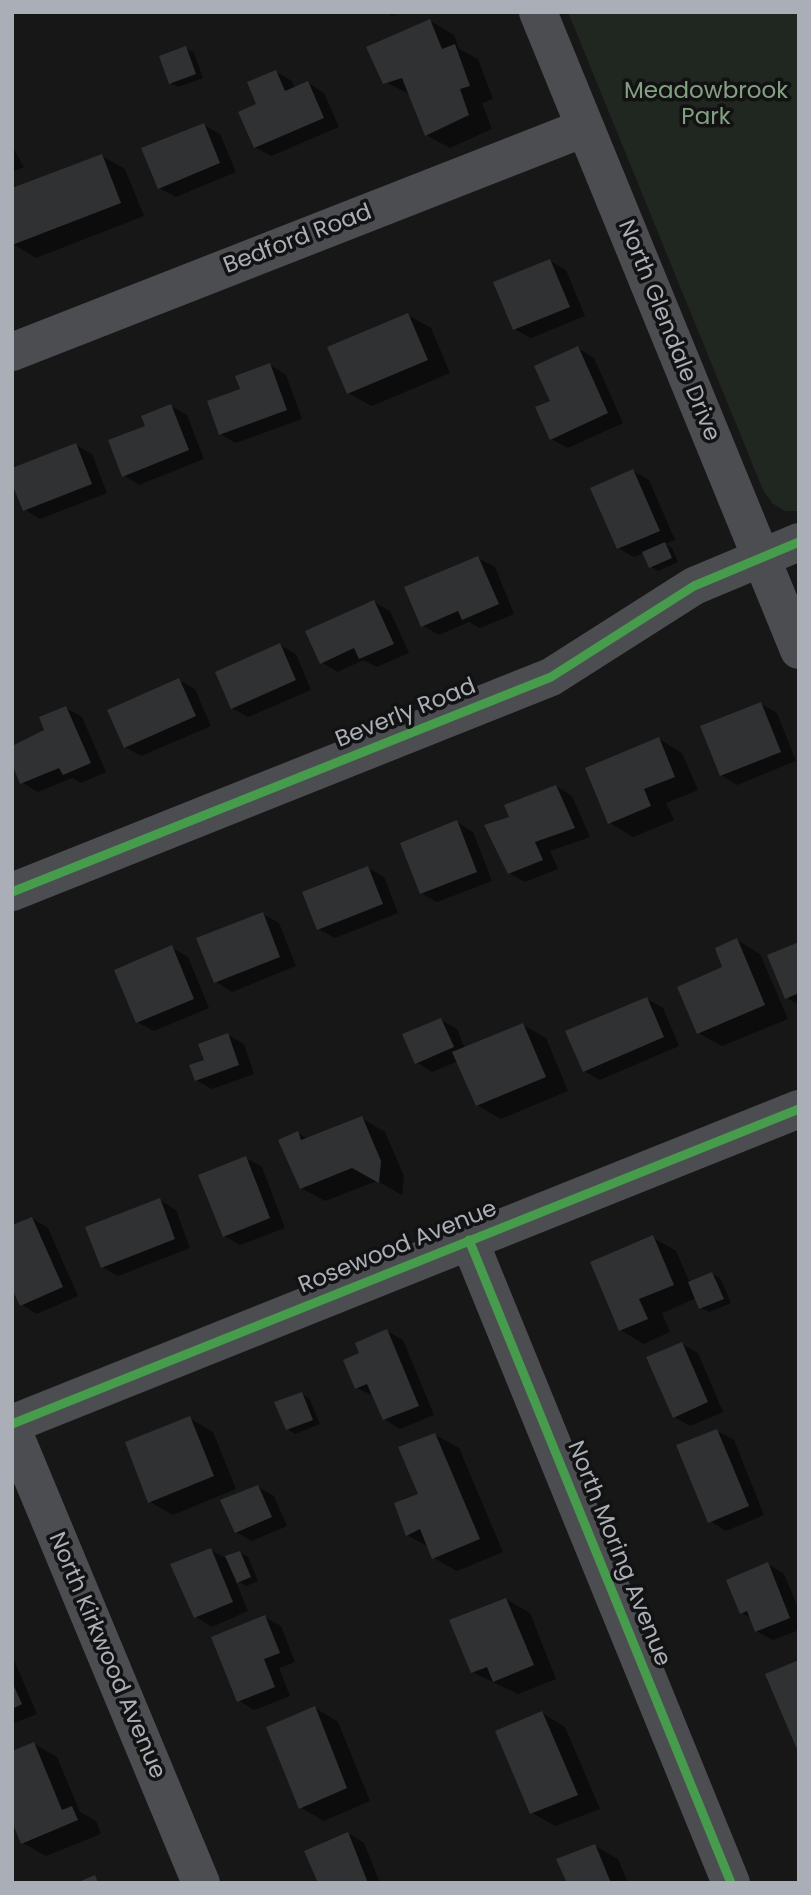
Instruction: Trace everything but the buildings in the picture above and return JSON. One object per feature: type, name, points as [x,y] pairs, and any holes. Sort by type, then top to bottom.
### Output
[{"type":"street","name":"North Glendale Drive","points":[[538,12],[799,650]]},
{"type":"street","name":"Bedford Road","points":[[12,352],[584,128]]},
{"type":"street","name":"Beverly Road","points":[[12,892],[551,677],[694,586],[799,542]]},
{"type":"street","name":"Rosewood Avenue","points":[[12,1426],[799,1109]]},
{"type":"street","name":"North Moring Avenue","points":[[469,1240],[731,1883]]},
{"type":"street","name":"North Kirkwood Avenue","points":[[12,1426],[201,1883]]},
{"type":"green space","name":"Meadowbrook Park","points":[[568,12],[799,12],[799,511],[785,511],[772,503],[763,490]]},
{"type":"cycle path","points":[[12,892],[551,677],[694,586],[799,542]]},
{"type":"cycle path","points":[[12,1424],[799,1109]]},
{"type":"cycle path","points":[[469,1240],[731,1883]]}]
